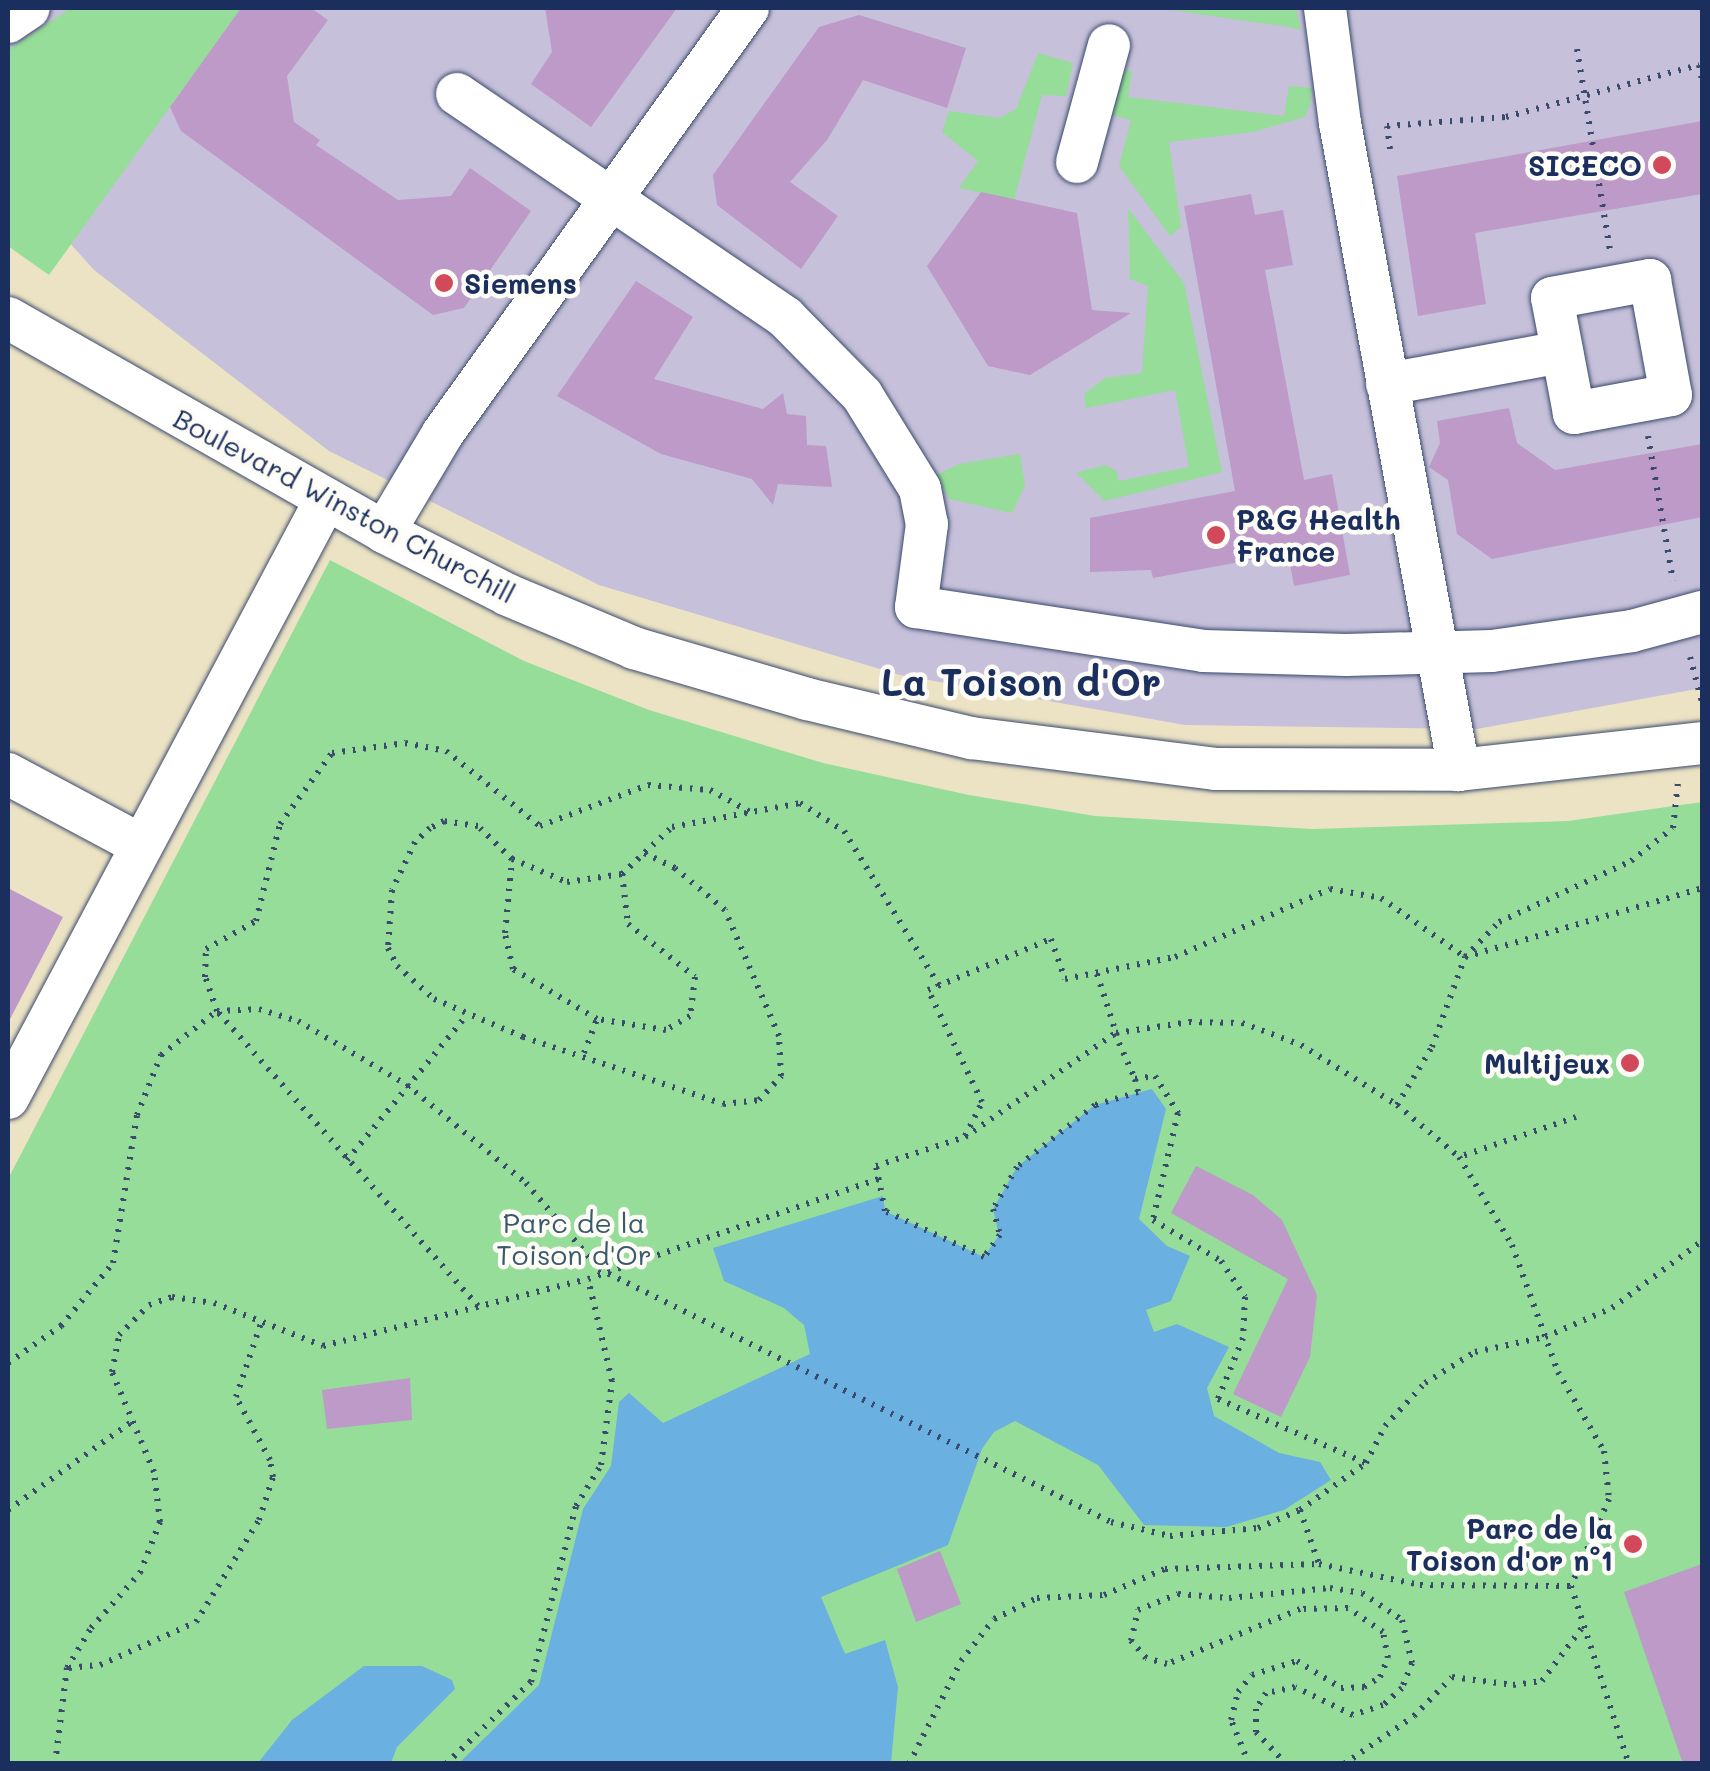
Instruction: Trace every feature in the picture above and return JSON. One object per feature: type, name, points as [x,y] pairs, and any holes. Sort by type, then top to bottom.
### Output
[{"type":"street","points":[[8,22],[28,8]]},
{"type":"street","points":[[384,532],[443,433],[748,8]]},
{"type":"street","points":[[1325,8],[1387,384],[1459,770]]},
{"type":"street","points":[[1078,162],[1109,45]]},
{"type":"street","points":[[457,94],[785,317],[862,396],[920,488],[927,524],[916,608],[1203,650],[1492,650],[1691,615]]},
{"type":"street","points":[[1650,280],[1671,396],[1574,413],[1552,298],[1615,286],[1650,280]]},
{"type":"street","name":"Boulevard Winston Churchill","points":[[8,318],[326,500],[508,596],[634,648],[972,738],[1215,769],[1459,770],[1689,747]]},
{"type":"street","points":[[1387,384],[1562,352]]},
{"type":"street","points":[[8,1098],[139,844],[326,500]]},
{"type":"street","points":[[8,774],[139,844]]},
{"type":"path","points":[[1577,48],[1615,286]]},
{"type":"path","points":[[1391,163],[1387,126],[1506,117],[1586,99],[1699,65],[1702,81]]},
{"type":"path","points":[[1642,400],[1691,615]]},
{"type":"path","points":[[478,1306],[216,1012],[205,978],[206,949],[256,920],[280,824],[332,753],[405,744],[446,751],[540,826],[648,785],[710,790],[750,812]]},
{"type":"path","points":[[1398,1105],[1438,1036],[1465,957],[1499,922],[1631,861],[1672,828],[1680,805],[1689,747]]},
{"type":"path","points":[[642,852],[674,868],[724,910],[779,1036],[781,1076],[759,1100],[722,1104],[467,1014],[434,998],[397,966],[388,948],[392,890],[415,842],[444,820],[478,826],[512,859],[567,882],[622,874],[642,852],[672,827],[800,803],[844,831],[940,987]]},
{"type":"path","points":[[512,859],[505,933],[513,969],[597,1020],[646,1032],[666,1030],[690,1016],[698,996],[689,968],[628,924],[622,874]]},
{"type":"path","points":[[964,1137],[982,1102],[928,990],[1051,939],[1064,979],[1096,974],[1208,946],[1292,902],[1344,888],[1392,904],[1465,957]]},
{"type":"path","points":[[1465,957],[1702,888]]},
{"type":"path","points":[[1096,974],[1116,1033],[1135,1079],[1138,1092],[1095,1105],[1017,1167],[994,1209],[1000,1236],[984,1257],[885,1211],[876,1166],[964,1137],[1116,1033],[1190,1022],[1242,1024],[1301,1045],[1398,1105],[1459,1157],[1512,1246],[1558,1372],[1596,1431],[1611,1484],[1601,1526],[1571,1586],[1629,1764]]},
{"type":"path","points":[[8,1362],[61,1326],[104,1280],[118,1244],[132,1138],[150,1076],[176,1039],[216,1012],[277,1012],[407,1085],[526,1182],[560,1217],[580,1251],[606,1272],[978,1458],[1111,1522],[1154,1536],[1224,1535],[1300,1510],[1366,1462],[1404,1402],[1425,1383],[1475,1352],[1545,1336],[1612,1308],[1702,1241]]},
{"type":"path","points":[[348,1160],[467,1014]]},
{"type":"path","points":[[584,1053],[597,1020]]},
{"type":"path","points":[[1135,1079],[1155,1076],[1178,1113],[1153,1220],[1221,1260],[1245,1296],[1243,1338],[1218,1398],[1366,1462]]},
{"type":"path","points":[[1459,1157],[1576,1117]]},
{"type":"path","points":[[56,1764],[68,1668],[90,1628],[140,1572],[157,1535],[154,1472],[116,1392],[112,1356],[132,1318],[172,1298],[214,1304],[322,1346],[588,1279],[881,1178]]},
{"type":"path","points":[[446,1764],[532,1682],[576,1506],[601,1465],[612,1380],[588,1279]]},
{"type":"path","points":[[68,1668],[100,1665],[196,1622],[259,1520],[273,1478],[270,1460],[236,1397],[261,1323]]},
{"type":"path","points":[[8,1510],[130,1423]]},
{"type":"path","points":[[1300,1510],[1320,1564]]},
{"type":"path","points":[[910,1764],[961,1661],[994,1619],[1014,1606],[1104,1595],[1164,1570],[1320,1564],[1420,1585],[1571,1586]]},
{"type":"path","points":[[1249,1764],[1231,1720],[1238,1692],[1252,1675],[1297,1661],[1341,1688],[1364,1688],[1380,1677],[1388,1658],[1383,1632],[1348,1608],[1300,1609],[1167,1664],[1146,1658],[1130,1641],[1138,1610],[1178,1594],[1229,1598],[1330,1588],[1362,1593],[1402,1620],[1412,1663],[1406,1682],[1383,1705],[1344,1714],[1285,1686],[1261,1700],[1256,1732],[1286,1764]]},
{"type":"path","points":[[1344,1764],[1414,1716],[1452,1677],[1513,1685],[1542,1681],[1584,1624]]},
{"type":"shaded area","points":[[8,8],[1702,8],[1702,688],[1477,729],[1185,725],[900,675],[599,585],[329,451],[94,270],[8,174]]},
{"type":"green space","points":[[71,8],[241,8],[49,275],[8,246],[8,50]]},
{"type":"green space","points":[[1158,8],[1296,8],[1301,30],[1288,27]]},
{"type":"green space","points":[[1038,53],[1073,63],[1066,96],[1042,95],[1014,200],[959,188],[978,161],[942,132],[949,111],[999,118],[1016,109]]},
{"type":"green space","points":[[1112,69],[1132,71],[1128,97],[1284,116],[1289,86],[1312,88],[1310,105],[1305,117],[1253,132],[1169,142],[1181,227],[1170,236],[1119,166],[1131,120],[1102,112]]},
{"type":"green space","points":[[1128,208],[1184,283],[1222,472],[1105,501],[1076,473],[1105,465],[1117,471],[1118,481],[1189,467],[1175,390],[1086,408],[1084,394],[1105,378],[1142,373],[1148,286],[1130,279]]},
{"type":"green space","points":[[1020,454],[1025,486],[1012,513],[949,499],[936,475],[959,464]]},
{"type":"green space","name":"Parc de la Toison d'Or","points":[[330,560],[524,661],[649,710],[823,763],[969,795],[1095,816],[1312,829],[1568,821],[1702,802],[1702,1763],[8,1763],[8,1179]]},
{"type":"water","points":[[1152,1089],[1166,1109],[1139,1219],[1167,1246],[1190,1256],[1171,1301],[1146,1310],[1154,1332],[1177,1324],[1229,1347],[1207,1388],[1214,1416],[1279,1453],[1320,1462],[1331,1480],[1284,1510],[1226,1527],[1144,1525],[1098,1465],[1015,1421],[994,1432],[982,1449],[948,1545],[821,1597],[845,1654],[885,1640],[898,1687],[891,1763],[459,1763],[539,1685],[583,1509],[611,1466],[619,1402],[629,1393],[663,1423],[810,1354],[804,1325],[784,1308],[724,1281],[713,1248],[883,1196],[885,1211],[984,1257],[999,1235],[993,1209],[1017,1167],[1095,1105]]},
{"type":"water","points":[[364,1666],[422,1666],[452,1680],[455,1689],[397,1747],[391,1763],[258,1763],[292,1720]]},
{"type":"building","points":[[241,8],[311,8],[328,20],[287,76],[294,122],[320,140],[316,145],[398,200],[451,196],[470,168],[531,211],[464,308],[433,315],[181,131],[170,107]]},
{"type":"building","points":[[545,8],[677,8],[591,127],[531,84],[552,52]]},
{"type":"building","points":[[859,15],[966,48],[947,108],[863,80],[827,140],[790,182],[838,216],[801,269],[717,205],[713,175],[819,27]]},
{"type":"building","points":[[1702,121],[1702,194],[1475,233],[1486,304],[1418,316],[1397,176]]},
{"type":"building","points":[[981,192],[1077,213],[1092,310],[1131,313],[1030,375],[988,366],[927,266]]},
{"type":"building","points":[[1251,194],[1255,215],[1283,210],[1293,265],[1265,270],[1304,480],[1332,474],[1350,575],[1294,586],[1288,553],[1153,578],[1151,570],[1090,572],[1090,518],[1235,491],[1184,206]]},
{"type":"building","points":[[636,281],[693,317],[654,379],[763,409],[783,393],[787,414],[806,416],[807,445],[826,446],[832,487],[778,484],[773,505],[752,479],[661,454],[557,396]]},
{"type":"building","points":[[1509,408],[1517,443],[1555,470],[1702,444],[1702,517],[1492,559],[1457,534],[1448,480],[1429,467],[1440,443],[1437,421]]},
{"type":"building","points":[[8,888],[63,917],[8,1023]]},
{"type":"building","points":[[1196,1166],[1253,1195],[1282,1220],[1317,1295],[1310,1357],[1281,1417],[1233,1394],[1288,1279],[1171,1213]]},
{"type":"building","points":[[410,1378],[412,1420],[327,1429],[322,1390]]},
{"type":"building","points":[[940,1551],[961,1604],[916,1622],[897,1569]]},
{"type":"building","points":[[1702,1564],[1702,1764],[1683,1764],[1624,1592]]},
{"type":"place","name":"SICECO","points":[[1662,165]]},
{"type":"place","name":"Siemens","points":[[444,283]]},
{"type":"place","name":"P&G Health France","points":[[1216,535]]},
{"type":"place","name":"Multijeux","points":[[1630,1063]]},
{"type":"place","name":"Parc de la Toison d'or n°1","points":[[1633,1544]]},
{"type":"district","name":"La Toison d'Or","points":[[1021,682]]}]
